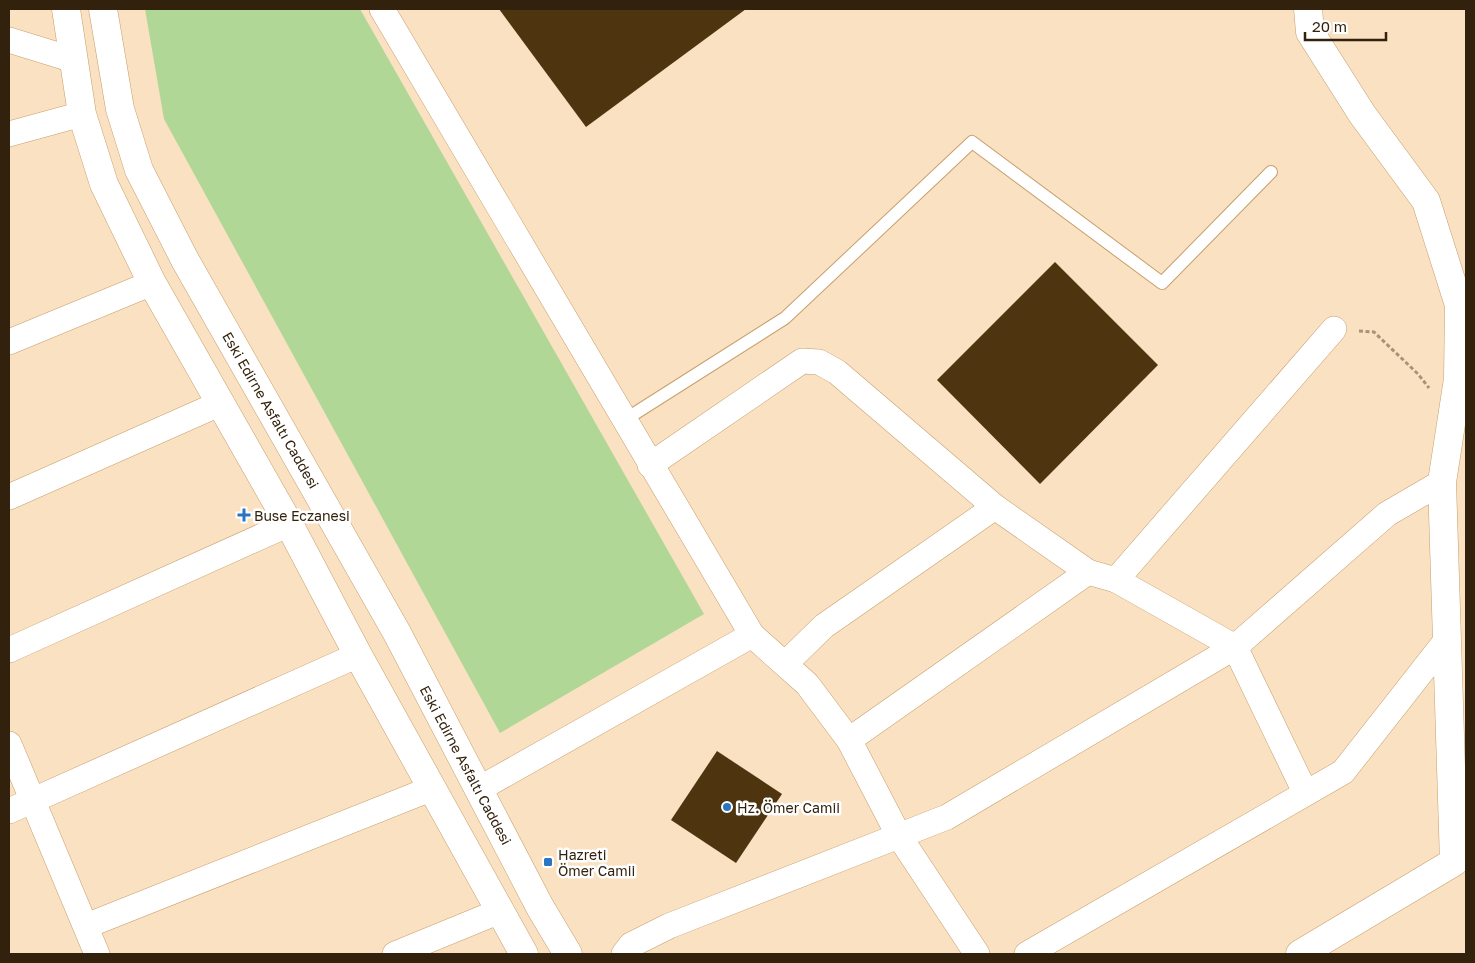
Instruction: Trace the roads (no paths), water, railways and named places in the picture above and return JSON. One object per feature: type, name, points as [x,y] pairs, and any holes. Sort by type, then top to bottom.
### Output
[{"type":"main road","points":[[66,9],[82,114],[104,184],[152,283],[290,524],[358,656],[524,954]]},
{"type":"main road","name":"Eski Edirne Asfaltı Caddesi","points":[[103,9],[120,109],[139,170],[185,260],[397,633],[540,907],[568,954]]},
{"type":"main road","points":[[1300,954],[1460,860],[1446,642],[1442,482],[1458,379],[1459,305],[1426,201],[1362,114],[1310,32],[1308,9]]},
{"type":"main road","points":[[432,788],[479,789]]},
{"type":"street","points":[[382,9],[752,635],[807,684],[849,740],[900,836],[977,954]]},
{"type":"street","points":[[9,40],[74,60]]},
{"type":"street","points":[[9,134],[82,114]]},
{"type":"street","points":[[9,342],[152,283]]},
{"type":"street","points":[[1116,580],[1334,329]]},
{"type":"street","points":[[650,465],[802,361],[819,362],[837,372],[995,507],[1088,572],[1116,580],[1235,647],[1305,792]]},
{"type":"street","points":[[9,497],[221,403]]},
{"type":"street","points":[[624,954],[631,945],[669,926],[947,817],[1235,647],[1387,514],[1442,482]]},
{"type":"street","points":[[785,664],[824,626],[995,507]]},
{"type":"street","points":[[9,650],[290,524]]},
{"type":"street","points":[[849,740],[1088,572]]},
{"type":"street","points":[[479,789],[752,635]]},
{"type":"street","points":[[1027,954],[1305,792],[1343,772],[1446,642]]},
{"type":"street","points":[[9,811],[358,656]]},
{"type":"street","points":[[9,744],[97,954]]},
{"type":"street","points":[[86,926],[432,788]]},
{"type":"street","points":[[395,954],[500,911]]},
{"type":"lane","points":[[626,419],[785,318],[972,142],[1162,283],[1271,172]]},
{"type":"place","name":"Buse Eczanesi","points":[[244,515]]},
{"type":"place","name":"Hz. Ömer Camii","points":[[727,807]]},
{"type":"place","name":"Hazreti Ömer Camii","points":[[548,862]]}]
